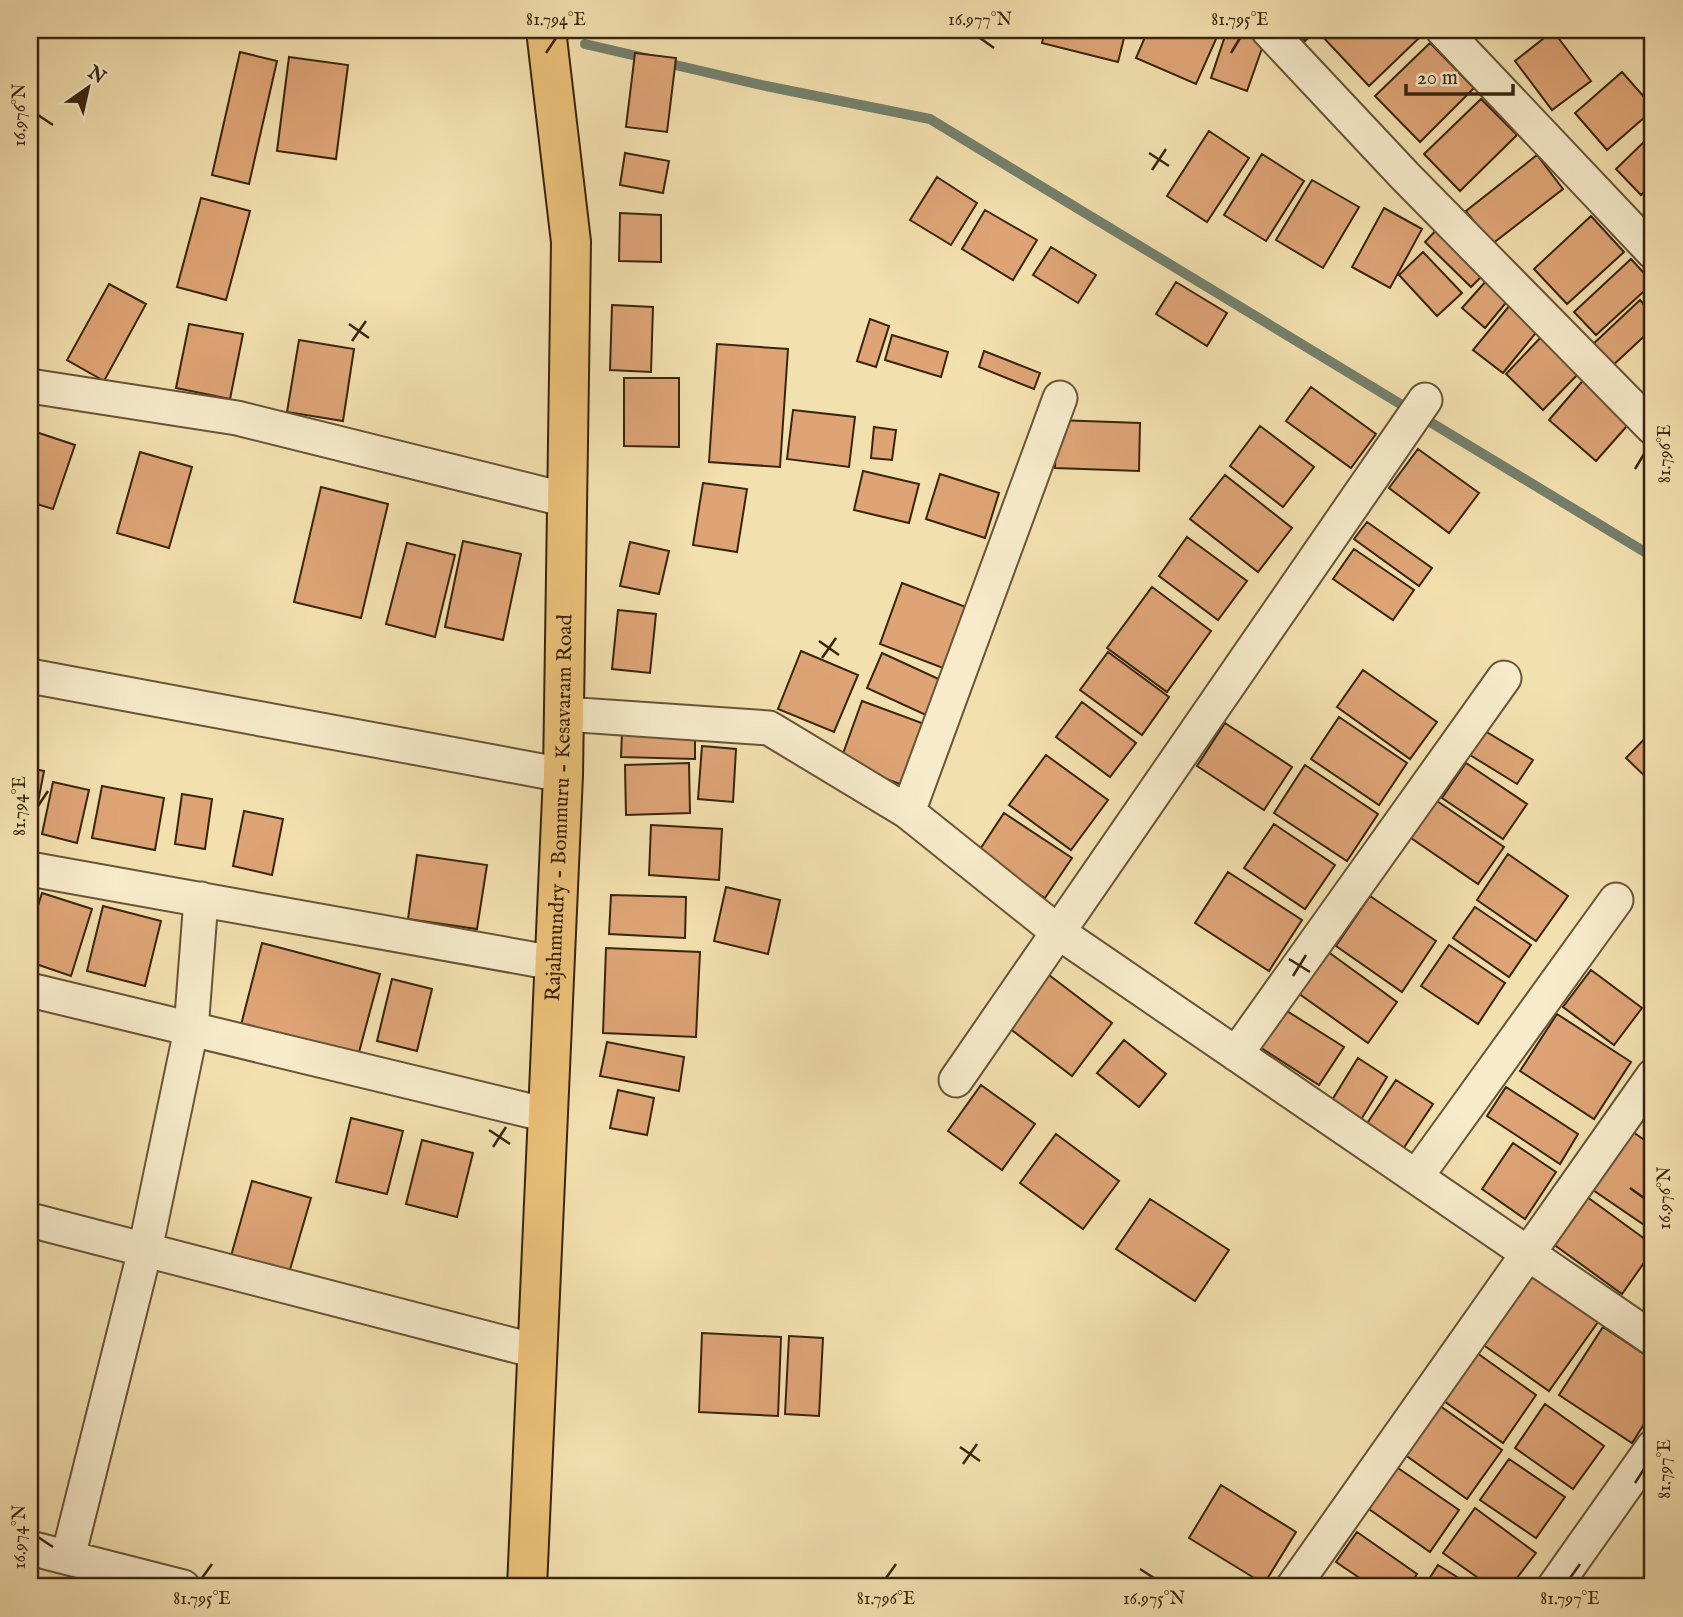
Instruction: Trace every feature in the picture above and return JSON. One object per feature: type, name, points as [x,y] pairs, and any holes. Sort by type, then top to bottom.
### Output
[{"type":"main road","name":"Rajahmundry - Bommuru - Kesavaram Road","points":[[527,1587],[564,775],[571,242],[546,30]]},
{"type":"street","points":[[1268,30],[1405,176],[1653,428]]},
{"type":"street","points":[[1443,30],[1653,252]]},
{"type":"street","points":[[30,386],[237,418],[567,500]]},
{"type":"street","points":[[908,811],[1060,398]]},
{"type":"street","points":[[956,1080],[1425,400]]},
{"type":"street","points":[[30,676],[564,775]]},
{"type":"street","points":[[1236,1054],[1504,678]]},
{"type":"street","points":[[564,714],[769,728],[908,811],[1058,932],[1653,1339]]},
{"type":"street","points":[[30,869],[554,963]]},
{"type":"street","points":[[68,1557],[145,1250],[191,1030],[201,900]]},
{"type":"street","points":[[1416,1177],[1616,900]]},
{"type":"street","points":[[30,990],[547,1115]]},
{"type":"street","points":[[1293,1587],[1653,1076]]},
{"type":"street","points":[[30,1220],[536,1351]]},
{"type":"street","points":[[1554,1587],[1653,1447]]},
{"type":"street","points":[[30,1548],[183,1587]]},
{"type":"building","points":[[1045,30],[1126,30],[1118,62],[1042,43]]},
{"type":"building","points":[[1148,30],[1220,30],[1196,84],[1136,58]]},
{"type":"building","points":[[1227,30],[1244,30],[1266,37],[1247,91],[1211,78]]},
{"type":"building","points":[[1294,30],[1316,30],[1305,41]]},
{"type":"building","points":[[1328,30],[1409,30],[1418,39],[1369,86],[1322,36]]},
{"type":"building","points":[[1553,31],[1591,81],[1552,110],[1515,61]]},
{"type":"building","points":[[1430,43],[1474,88],[1420,142],[1375,96]]},
{"type":"building","points":[[240,52],[277,61],[249,184],[212,175]]},
{"type":"building","points":[[635,53],[676,58],[667,132],[626,127]]},
{"type":"building","points":[[289,57],[348,65],[336,159],[277,151]]},
{"type":"building","points":[[1622,72],[1653,110],[1607,150],[1575,113]]},
{"type":"building","points":[[1481,99],[1517,135],[1460,191],[1424,154]]},
{"type":"building","points":[[1209,131],[1249,158],[1207,222],[1167,196]]},
{"type":"building","points":[[1653,133],[1653,184],[1641,195],[1616,169]]},
{"type":"building","points":[[625,153],[669,161],[663,193],[620,185]]},
{"type":"building","points":[[1262,154],[1304,181],[1266,241],[1224,215]]},
{"type":"building","points":[[1537,155],[1563,189],[1492,244],[1466,211]]},
{"type":"building","points":[[937,177],[977,203],[951,245],[910,220]]},
{"type":"building","points":[[1312,180],[1359,207],[1323,268],[1276,240]]},
{"type":"building","points":[[201,198],[250,211],[226,300],[177,287]]},
{"type":"building","points":[[1384,208],[1422,229],[1390,288],[1352,267]]},
{"type":"building","points":[[985,210],[1037,240],[1013,280],[962,249]]},
{"type":"building","points":[[620,213],[661,215],[661,262],[619,261]]},
{"type":"building","points":[[1591,216],[1624,252],[1567,304],[1534,269]]},
{"type":"building","points":[[1440,226],[1486,272],[1471,287],[1425,242]]},
{"type":"building","points":[[1051,247],[1096,275],[1078,303],[1033,275]]},
{"type":"building","points":[[1423,252],[1462,293],[1437,316],[1399,275]]},
{"type":"building","points":[[1631,259],[1653,283],[1596,335],[1574,312]]},
{"type":"building","points":[[1487,280],[1509,299],[1485,328],[1462,308]]},
{"type":"building","points":[[1176,282],[1227,313],[1207,346],[1156,314]]},
{"type":"building","points":[[109,284],[146,304],[104,381],[67,360]]},
{"type":"building","points":[[1640,300],[1653,315],[1653,328],[1611,367],[1591,346]]},
{"type":"building","points":[[612,305],[653,307],[651,372],[610,370]]},
{"type":"building","points":[[1510,305],[1539,329],[1503,373],[1473,350]]},
{"type":"building","points":[[870,319],[889,326],[876,367],[857,361]]},
{"type":"building","points":[[189,324],[243,334],[230,399],[176,388]]},
{"type":"building","points":[[892,335],[948,352],[941,377],[885,360]]},
{"type":"building","points":[[1543,335],[1581,371],[1543,410],[1506,374]]},
{"type":"building","points":[[299,340],[354,349],[343,421],[287,412]]},
{"type":"building","points":[[717,344],[788,349],[780,467],[709,462]]},
{"type":"building","points":[[984,351],[1040,373],[1034,389],[979,367]]},
{"type":"building","points":[[1586,377],[1634,418],[1596,461],[1549,420]]},
{"type":"building","points":[[624,378],[679,378],[679,447],[624,446]]},
{"type":"building","points":[[1311,387],[1376,434],[1351,468],[1286,421]]},
{"type":"building","points":[[793,410],[855,417],[849,467],[787,459]]},
{"type":"building","points":[[1056,420],[1140,423],[1139,471],[1055,468]]},
{"type":"building","points":[[1260,426],[1314,467],[1283,507],[1230,466]]},
{"type":"building","points":[[874,427],[896,430],[892,460],[871,458]]},
{"type":"building","points":[[30,430],[75,445],[53,509],[30,502]]},
{"type":"building","points":[[1418,449],[1479,493],[1449,533],[1389,488]]},
{"type":"building","points":[[140,452],[192,467],[169,548],[117,533]]},
{"type":"building","points":[[863,471],[919,484],[909,523],[854,510]]},
{"type":"building","points":[[940,474],[999,493],[985,538],[926,519]]},
{"type":"building","points":[[1225,475],[1292,528],[1258,572],[1190,519]]},
{"type":"building","points":[[703,483],[747,489],[737,552],[693,545]]},
{"type":"building","points":[[321,487],[388,504],[361,618],[294,602]]},
{"type":"building","points":[[1367,522],[1432,568],[1419,586],[1354,539]]},
{"type":"building","points":[[1187,537],[1247,581],[1218,620],[1159,576]]},
{"type":"building","points":[[463,541],[521,554],[503,640],[445,627]]},
{"type":"building","points":[[630,542],[669,551],[659,594],[620,586]]},
{"type":"building","points":[[407,543],[455,555],[435,637],[386,624]]},
{"type":"building","points":[[1354,549],[1414,590],[1393,620],[1333,579]]},
{"type":"building","points":[[902,583],[966,607],[943,668],[880,644]]},
{"type":"building","points":[[1152,587],[1211,631],[1167,692],[1107,648]]},
{"type":"building","points":[[618,610],[656,614],[650,673],[612,669]]},
{"type":"building","points":[[801,651],[858,675],[834,732],[778,709]]},
{"type":"building","points":[[1108,652],[1169,697],[1142,735],[1080,690]]},
{"type":"building","points":[[882,653],[943,681],[928,716],[867,688]]},
{"type":"building","points":[[1363,670],[1437,722],[1410,759],[1337,707]]},
{"type":"building","points":[[862,701],[930,726],[908,787],[840,762]]},
{"type":"building","points":[[1082,702],[1136,743],[1110,777],[1056,737]]},
{"type":"building","points":[[1339,717],[1407,763],[1379,805],[1311,759]]},
{"type":"building","points":[[1225,723],[1292,767],[1264,810],[1197,766]]},
{"type":"building","points":[[1653,730],[1653,784],[1626,758]]},
{"type":"building","points":[[1485,731],[1533,760],[1517,784],[1470,755]]},
{"type":"building","points":[[622,732],[695,733],[695,759],[621,757]]},
{"type":"building","points":[[702,746],[736,749],[733,802],[698,799]]},
{"type":"building","points":[[1046,755],[1108,800],[1071,850],[1009,805]]},
{"type":"building","points":[[689,763],[690,813],[626,815],[625,765]]},
{"type":"building","points":[[1466,763],[1527,804],[1503,839],[1442,798]]},
{"type":"building","points":[[1305,765],[1378,814],[1347,861],[1274,813]]},
{"type":"building","points":[[30,768],[44,771],[35,818],[30,817]]},
{"type":"building","points":[[53,782],[89,790],[77,843],[42,834]]},
{"type":"building","points":[[102,786],[164,798],[155,850],[92,838]]},
{"type":"building","points":[[182,794],[212,799],[205,849],[175,844]]},
{"type":"building","points":[[1437,801],[1504,847],[1478,884],[1411,838]]},
{"type":"building","points":[[244,811],[283,819],[272,875],[233,866]]},
{"type":"building","points":[[1004,813],[1072,858],[1045,898],[977,854]]},
{"type":"building","points":[[1274,824],[1335,865],[1305,909],[1244,868]]},
{"type":"building","points":[[651,825],[722,829],[719,880],[649,875]]},
{"type":"building","points":[[1508,854],[1568,896],[1536,941],[1477,900]]},
{"type":"building","points":[[417,855],[487,865],[477,929],[408,919]]},
{"type":"building","points":[[1228,872],[1302,920],[1269,971],[1195,923]]},
{"type":"building","points":[[726,887],[780,900],[768,954],[714,941]]},
{"type":"building","points":[[42,893],[92,909],[71,976],[30,962],[30,931]]},
{"type":"building","points":[[611,895],[686,897],[685,938],[609,934]]},
{"type":"building","points":[[1370,896],[1436,941],[1402,992],[1336,946]]},
{"type":"building","points":[[103,906],[161,921],[145,986],[87,971]]},
{"type":"building","points":[[1475,907],[1531,945],[1509,977],[1453,938]]},
{"type":"building","points":[[262,943],[380,974],[358,1056],[241,1025]]},
{"type":"building","points":[[1449,945],[1505,983],[1478,1024],[1421,986]]},
{"type":"building","points":[[606,948],[700,952],[696,1037],[603,1033]]},
{"type":"building","points":[[1327,951],[1397,1002],[1368,1043],[1298,993]]},
{"type":"building","points":[[1591,970],[1642,1008],[1614,1045],[1563,1007]]},
{"type":"building","points":[[1049,975],[1112,1023],[1072,1076],[1009,1028]]},
{"type":"building","points":[[392,979],[432,989],[417,1051],[377,1041]]},
{"type":"building","points":[[1279,1006],[1344,1047],[1319,1085],[1255,1044]]},
{"type":"building","points":[[1557,1014],[1631,1062],[1594,1119],[1520,1071]]},
{"type":"building","points":[[1124,1040],[1166,1074],[1139,1107],[1097,1073]]},
{"type":"building","points":[[607,1042],[684,1057],[679,1091],[600,1076]]},
{"type":"building","points":[[1358,1058],[1387,1077],[1359,1123],[1329,1105]]},
{"type":"building","points":[[1396,1080],[1433,1104],[1403,1149],[1366,1125]]},
{"type":"building","points":[[981,1085],[1035,1124],[1002,1170],[948,1131]]},
{"type":"building","points":[[1506,1087],[1578,1134],[1560,1164],[1487,1116]]},
{"type":"building","points":[[618,1090],[654,1098],[647,1135],[610,1128]]},
{"type":"building","points":[[351,1118],[403,1131],[387,1194],[336,1182]]},
{"type":"building","points":[[1633,1132],[1653,1146],[1653,1231],[1593,1190]]},
{"type":"building","points":[[1056,1134],[1119,1181],[1083,1229],[1020,1183]]},
{"type":"building","points":[[422,1140],[473,1153],[457,1217],[406,1204]]},
{"type":"building","points":[[1513,1143],[1556,1172],[1525,1219],[1482,1189]]},
{"type":"building","points":[[252,1181],[311,1198],[289,1273],[231,1256]]},
{"type":"building","points":[[1583,1194],[1653,1245],[1653,1250],[1622,1294],[1549,1241]]},
{"type":"building","points":[[1150,1199],[1229,1250],[1195,1301],[1116,1249]]},
{"type":"building","points":[[1530,1275],[1598,1322],[1549,1391],[1482,1344]]},
{"type":"building","points":[[1603,1327],[1653,1360],[1653,1410],[1632,1443],[1559,1395]]},
{"type":"building","points":[[702,1333],[781,1337],[778,1416],[699,1412]]},
{"type":"building","points":[[789,1336],[823,1338],[819,1416],[785,1414]]},
{"type":"building","points":[[1477,1353],[1536,1395],[1503,1443],[1444,1401]]},
{"type":"building","points":[[1436,1403],[1502,1450],[1467,1499],[1401,1452]]},
{"type":"building","points":[[1545,1404],[1604,1446],[1573,1489],[1515,1448]]},
{"type":"building","points":[[1509,1459],[1565,1497],[1536,1538],[1480,1500]]},
{"type":"building","points":[[1395,1466],[1459,1510],[1430,1552],[1366,1507]]},
{"type":"building","points":[[1221,1485],[1296,1532],[1264,1584],[1189,1538]]},
{"type":"building","points":[[1475,1508],[1536,1553],[1510,1587],[1491,1587],[1443,1553]]},
{"type":"building","points":[[1357,1532],[1417,1574],[1408,1587],[1373,1587],[1336,1562]]},
{"type":"building","points":[[1438,1565],[1473,1587],[1424,1587]]},
{"type":"waterway","points":[[585,44],[766,86],[930,119],[1653,557]]}]
